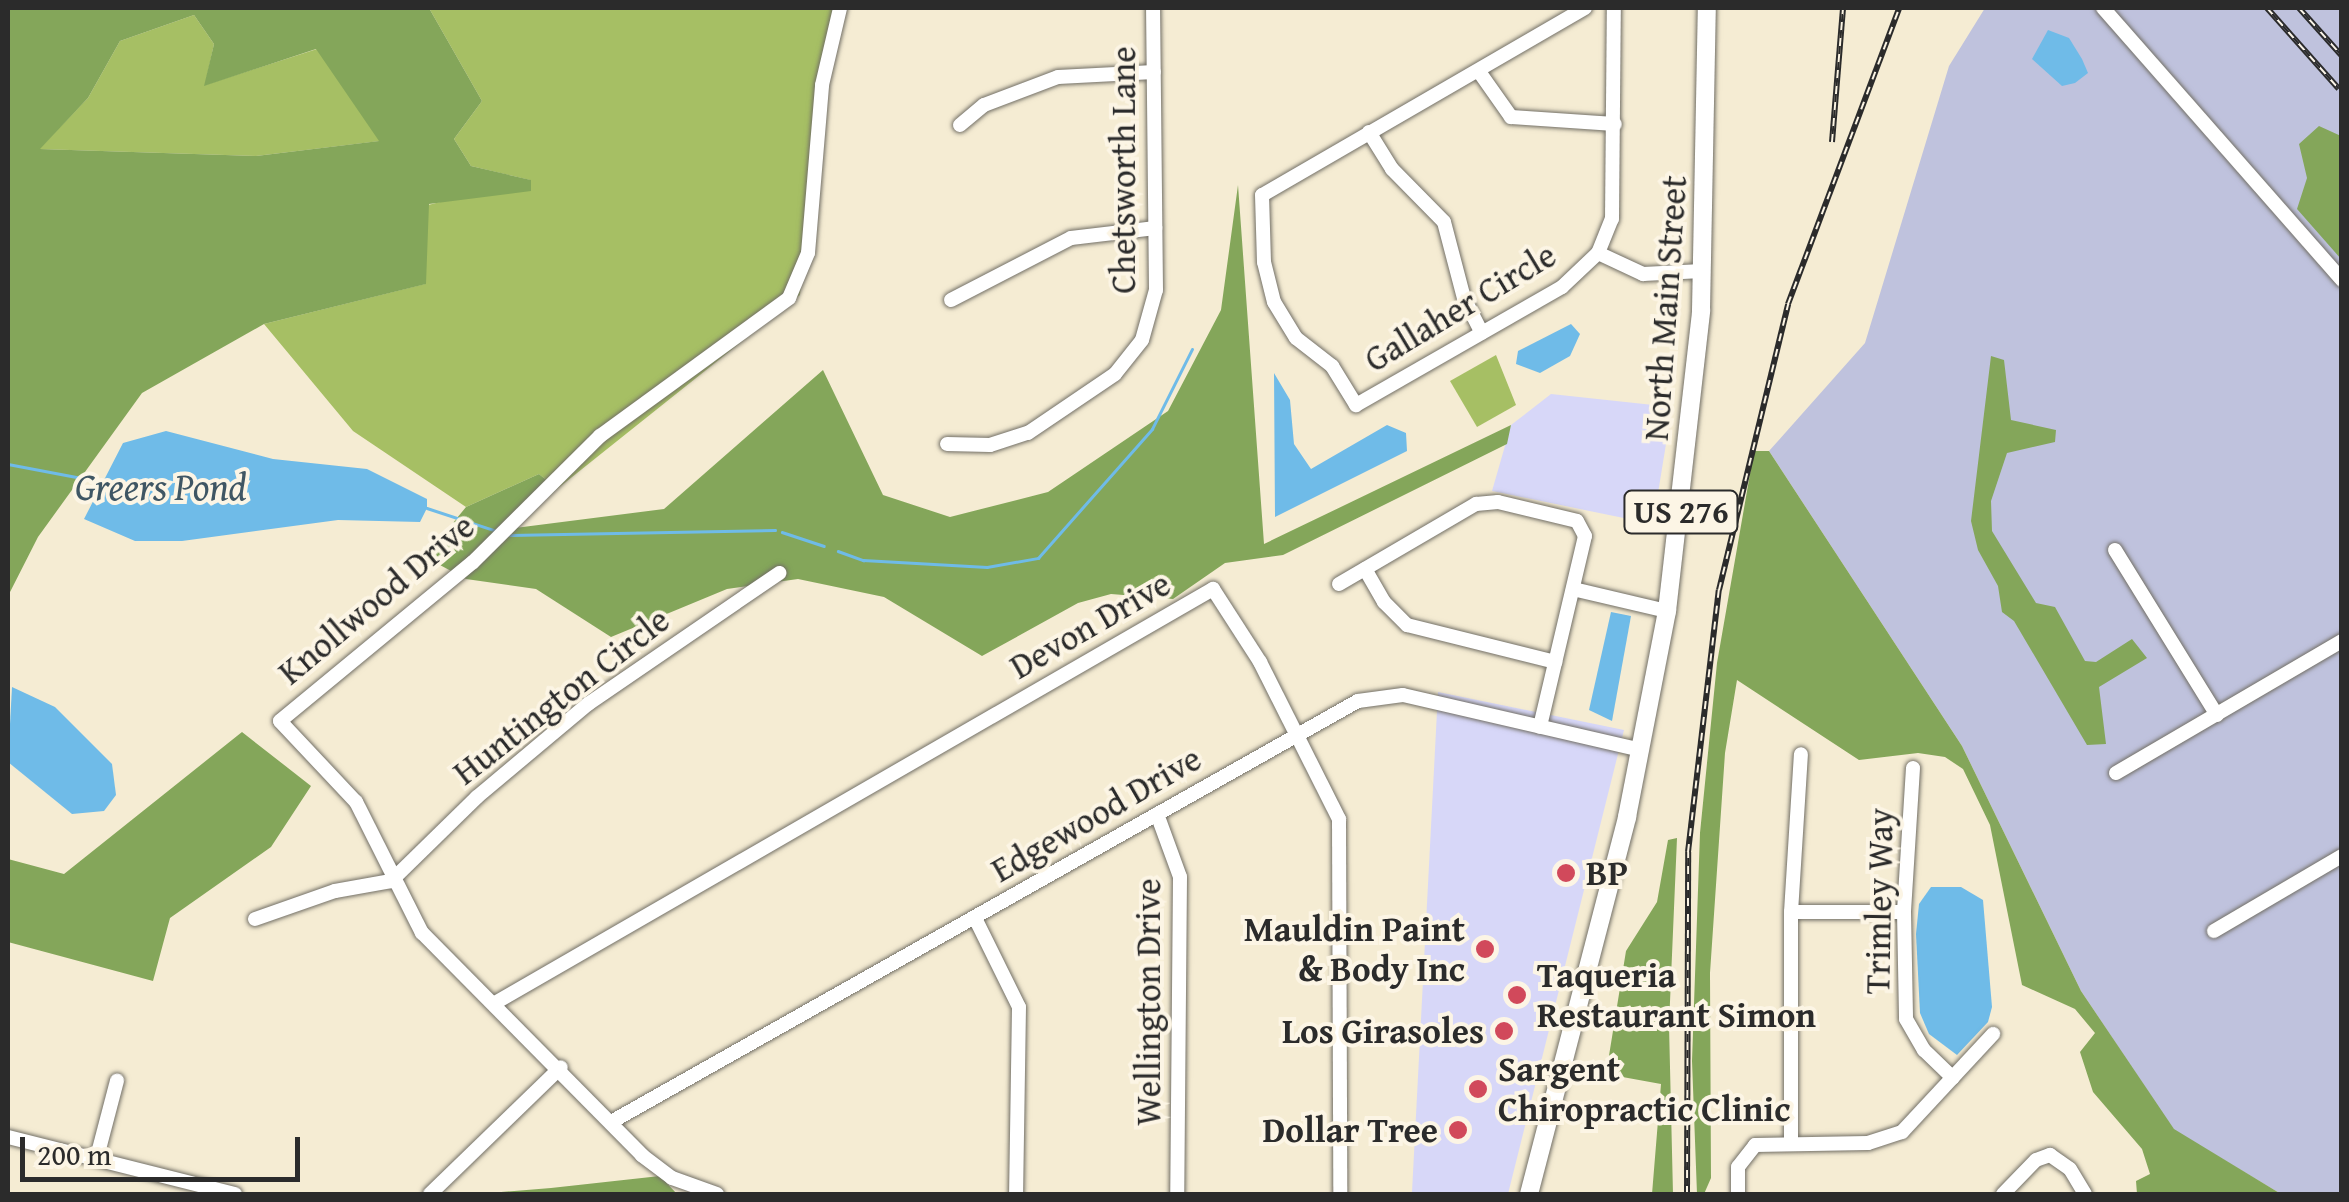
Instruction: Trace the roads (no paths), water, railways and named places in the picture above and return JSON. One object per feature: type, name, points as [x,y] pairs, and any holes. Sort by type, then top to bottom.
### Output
[{"type":"main road","name":"North Main Street","points":[[1529,1194],[1640,750],[1667,611],[1692,421],[1702,271],[1707,8]]},
{"type":"street","name":"Knollwood Drive","points":[[717,1194],[663,1172],[561,1067],[422,934],[391,881],[356,802],[280,721],[473,562],[600,436],[789,298],[808,253],[822,85],[840,8]]},
{"type":"street","name":"Chetsworth Lane","points":[[948,444],[1014,439],[1124,365],[1154,306],[1153,8]]},
{"type":"street","name":"Gallaher Circle","points":[[1584,8],[1480,72],[1262,195],[1267,282],[1283,322],[1332,366],[1356,405],[1562,287],[1598,253],[1612,219],[1614,8]]},
{"type":"street","points":[[2103,8],[2342,280]]},
{"type":"street","points":[[960,125],[984,104],[1058,77],[1154,72]]},
{"type":"street","points":[[1480,72],[1511,117],[1615,124]]},
{"type":"street","points":[[1369,132],[1392,169],[1444,222],[1464,298],[1482,332]]},
{"type":"street","points":[[951,300],[1072,238],[1155,228]]},
{"type":"street","points":[[1598,253],[1643,274],[1702,271]]},
{"type":"street","points":[[1339,584],[1476,504],[1498,502],[1584,528],[1540,727]]},
{"type":"street","points":[[2115,550],[2217,715]]},
{"type":"street","points":[[1365,568],[1384,602],[1407,625],[1556,662]]},
{"type":"street","name":"Huntington Circle","points":[[391,881],[477,796],[588,704],[778,573]]},
{"type":"street","points":[[1573,589],[1667,611]]},
{"type":"street","name":"Devon Drive","points":[[495,1004],[1209,590],[1226,601],[1328,788],[1342,835],[1340,1194]]},
{"type":"street","points":[[2116,772],[2342,641]]},
{"type":"street","name":"Edgewood Drive","points":[[611,1122],[1358,700],[1389,694],[1640,750]]},
{"type":"street","points":[[1791,1144],[1791,912],[1802,754]]},
{"type":"street","name":"Trimley Way","points":[[1913,768],[1904,912],[1906,1018],[1924,1050],[1953,1078]]},
{"type":"street","name":"Wellington Drive","points":[[1157,814],[1180,877],[1177,1194]]},
{"type":"street","points":[[2214,931],[2342,856]]},
{"type":"street","points":[[255,919],[335,891],[391,881]]},
{"type":"street","points":[[1791,912],[1904,912]]},
{"type":"street","points":[[975,918],[1019,1007],[1016,1194]]},
{"type":"street","points":[[1738,1194],[1738,1166],[1755,1145],[1884,1140],[1902,1132],[1993,1034]]},
{"type":"street","points":[[430,1194],[561,1067]]},
{"type":"street","points":[[97,1157],[117,1081]]},
{"type":"street","points":[[8,1137],[235,1194]]},
{"type":"street","points":[[2003,1194],[2036,1160],[2050,1155],[2070,1168],[2085,1194]]},
{"type":"water","points":[[2048,30],[2069,38],[2082,59],[2088,73],[2075,83],[2062,86],[2032,59]]},
{"type":"water","points":[[1571,324],[1580,334],[1570,356],[1540,373],[1516,364],[1518,351]]},
{"type":"water","points":[[1274,373],[1290,400],[1294,444],[1311,469],[1387,425],[1406,433],[1407,451],[1275,517]]},
{"type":"water","name":"Greers Pond","points":[[166,431],[273,459],[367,469],[427,499],[427,508],[420,522],[338,520],[182,541],[135,541],[84,519],[123,443]]},
{"type":"water","points":[[1611,612],[1631,616],[1612,721],[1589,710]]},
{"type":"water","points":[[12,687],[55,707],[112,764],[116,795],[104,811],[72,814],[8,762]]},
{"type":"water","points":[[1931,887],[1961,887],[1983,900],[1992,1007],[1988,1022],[1957,1055],[1929,1034],[1920,1013],[1916,934],[1919,904]]},
{"type":"waterway","points":[[838,551],[863,560],[987,567],[1038,558],[1152,429],[1192,349]]},
{"type":"waterway","points":[[8,464],[102,482]]},
{"type":"waterway","points":[[427,508],[494,530]]},
{"type":"waterway","points":[[510,535],[775,530]]},
{"type":"waterway","points":[[782,532],[824,546]]},
{"type":"railway","points":[[1832,142],[1843,8]]},
{"type":"railway","points":[[1687,1194],[1688,852],[1719,590],[1788,304],[1899,8]]},
{"type":"railway","points":[[2267,8],[2339,89]]},
{"type":"railway","points":[[2299,8],[2342,56]]},
{"type":"place","name":"BP","points":[[1566,873]]},
{"type":"place","name":"Mauldin Paint & Body Inc","points":[[1485,949]]},
{"type":"place","name":"Taqueria Restaurant Simon","points":[[1517,995]]},
{"type":"place","name":"Los Girasoles","points":[[1504,1031]]},
{"type":"place","name":"Sargent Chiropractic Clinic","points":[[1478,1089]]},
{"type":"place","name":"Dollar Tree","points":[[1458,1130]]}]
